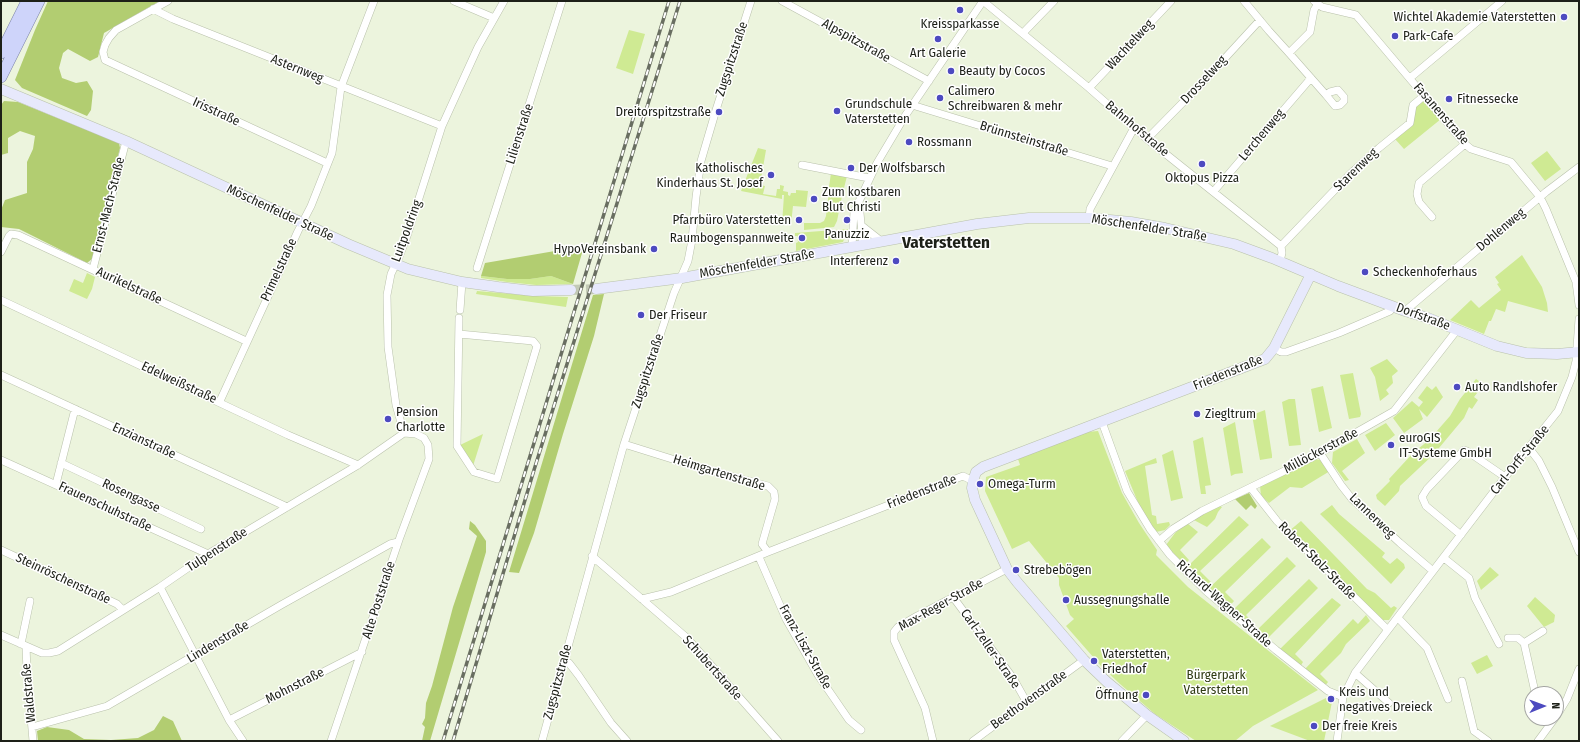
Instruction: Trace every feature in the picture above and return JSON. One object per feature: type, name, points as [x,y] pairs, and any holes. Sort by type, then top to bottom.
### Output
[{"type":"main road","points":[[2,48],[27,1]]},
{"type":"main road","points":[[1,77],[39,1]]},
{"type":"street","points":[[153,9],[168,1]]},
{"type":"street","name":"Primelstraße","points":[[220,402],[246,341],[311,206],[333,146],[332,141],[341,87],[374,1]]},
{"type":"street","points":[[454,1],[494,18]]},
{"type":"street","name":"Luitpoldring","points":[[404,433],[396,405],[388,347],[387,296],[391,274],[411,222],[442,126],[478,47],[504,1]]},
{"type":"street","name":"Lilienstraße","points":[[477,268],[562,1]]},
{"type":"street","name":"Zugspitzstraße","points":[[542,741],[624,444],[673,297],[688,261],[703,155],[751,1]]},
{"type":"street","name":"Alpspitzstraße","points":[[782,1],[929,81]]},
{"type":"street","points":[[852,247],[854,212],[868,178],[887,144],[912,105],[983,1]]},
{"type":"street","name":"Bahnhofstraße","points":[[983,1],[1089,88],[1147,139],[1281,246]]},
{"type":"street","points":[[1023,34],[1054,1]]},
{"type":"street","name":"Wachtelweg","points":[[1089,88],[1171,1]]},
{"type":"street","points":[[1244,1],[1326,96]]},
{"type":"street","points":[[1410,78],[1502,1]]},
{"type":"street","points":[[1289,53],[1310,32],[1316,3]]},
{"type":"street","name":"Fasanenstraße","points":[[1316,3],[1322,7],[1356,15],[1465,144],[1472,149],[1511,162],[1540,197],[1576,282],[1579,305]]},
{"type":"street","name":"Irisstraße","points":[[153,9],[116,30],[109,38],[103,52],[105,60],[327,163]]},
{"type":"street","name":"Asternweg","points":[[153,9],[173,19],[442,126]]},
{"type":"street","name":"Drosselweg","points":[[1147,139],[1203,82],[1260,20]]},
{"type":"street","name":"Lerchenweg","points":[[1214,191],[1311,78]]},
{"type":"street","name":"Möschenfelder Straße","points":[[1,90],[126,141],[348,244],[424,274],[462,282],[533,291],[572,290]]},
{"type":"street","name":"Starenweg","points":[[1281,246],[1350,174],[1410,123],[1413,105],[1425,95]]},
{"type":"street","name":"Brünnsteinstraße","points":[[912,105],[1112,166]]},
{"type":"street","points":[[1089,218],[1090,209],[1134,128]]},
{"type":"street","name":"Ernst-Mach-Straße","points":[[93,270],[126,141]]},
{"type":"street","points":[[1432,217],[1419,202],[1417,194],[1419,183],[1465,144]]},
{"type":"street","points":[[802,165],[868,178]]},
{"type":"street","name":"Dohlenweg","points":[[1405,311],[1540,197],[1579,167]]},
{"type":"street","points":[[859,200],[863,245]]},
{"type":"street","name":"Möschenfelder Straße","points":[[596,289],[682,278],[881,241],[1029,218],[1089,218],[1131,222],[1234,244],[1276,259]]},
{"type":"street","points":[[862,226],[881,241]]},
{"type":"street","name":"Aurikelstraße","points":[[1,252],[11,234],[18,235],[246,341]]},
{"type":"street","points":[[1276,259],[1282,253],[1281,246]]},
{"type":"street","name":"Dorfstraße","points":[[1276,259],[1393,307],[1428,318],[1497,346],[1521,352],[1557,354],[1578,352]]},
{"type":"street","name":"Friedenstraße","points":[[642,600],[671,592],[768,552],[963,476],[973,481],[976,472],[983,467],[1265,359],[1274,348],[1311,274]]},
{"type":"street","points":[[460,310],[462,282]]},
{"type":"street","name":"Edelweißstraße","points":[[1,300],[288,435],[358,465]]},
{"type":"street","name":"Friedenstraße","points":[[1274,348],[1280,352],[1286,352],[1390,311],[1393,307]]},
{"type":"street","points":[[459,318],[456,446],[474,472],[497,479],[537,346],[533,341],[459,334]]},
{"type":"street","points":[[1578,352],[1579,319]]},
{"type":"street","name":"Millöckerstraße","points":[[1159,541],[1173,529],[1202,511],[1320,453],[1394,411],[1457,330]]},
{"type":"street","name":"Carl-Orff-Straße","points":[[1337,741],[1343,697],[1355,673],[1505,476],[1558,411],[1572,376],[1578,352]]},
{"type":"street","name":"Enzianstraße","points":[[1,375],[287,507]]},
{"type":"street","points":[[56,484],[75,409]]},
{"type":"street","name":"Richard-Wagner-Straße","points":[[1102,422],[1127,491],[1150,529],[1170,555],[1206,591],[1253,631],[1328,691],[1343,697]]},
{"type":"street","name":"Alte Poststraße","points":[[331,741],[398,542],[429,459],[428,445],[424,438],[416,434],[404,433]]},
{"type":"street","name":"Tulpenstraße","points":[[1,635],[42,653],[58,651],[160,587],[208,554],[358,465],[404,433]]},
{"type":"street","name":"Heimgartenstraße","points":[[624,444],[704,469],[768,486],[774,492],[775,499],[762,544],[768,552]]},
{"type":"street","points":[[1529,448],[1539,461],[1552,487],[1579,552]]},
{"type":"street","points":[[1461,535],[1426,506],[1422,497],[1426,489],[1464,450],[1505,476]]},
{"type":"street","name":"Lannerweg","points":[[1320,453],[1352,499],[1433,572]]},
{"type":"street","name":"Frauenschuhstraße","points":[[1,460],[208,554]]},
{"type":"street","name":"Rosengasse","points":[[61,463],[201,529]]},
{"type":"street","points":[[973,481],[972,488],[975,500],[1007,569],[1017,582],[1084,660],[1110,685],[1147,715],[1184,741]]},
{"type":"street","name":"Robert-Stolz-Straße","points":[[1251,488],[1276,521],[1388,630]]},
{"type":"street","name":"Lindenstraße","points":[[32,727],[107,706],[195,656],[281,604],[390,544],[398,542]]},
{"type":"street","name":"Steinröschenstraße","points":[[1,550],[117,604],[123,610]]},
{"type":"street","points":[[592,556],[642,600]]},
{"type":"street","name":"Franz-Liszt-Straße","points":[[759,556],[786,619],[818,675],[850,720],[861,730]]},
{"type":"street","points":[[1444,558],[1469,578],[1475,598],[1499,644]]},
{"type":"street","name":"Max-Reger-Straße","points":[[933,741],[925,708],[894,640],[894,632],[898,627],[1007,569]]},
{"type":"street","points":[[160,587],[229,720],[243,741]]},
{"type":"street","name":"Carl-Zeller-Straße","points":[[952,597],[1013,678],[1026,701]]},
{"type":"street","name":"Schubertstraße","points":[[642,600],[687,638],[778,741]]},
{"type":"street","name":"Waldstraße","points":[[30,601],[24,645],[33,741]]},
{"type":"street","points":[[1398,618],[1428,648],[1448,699]]},
{"type":"street","points":[[1524,643],[1543,631]]},
{"type":"street","points":[[1508,638],[1518,638],[1524,643],[1534,686]]},
{"type":"street","name":"Mohnstraße","points":[[229,720],[362,652]]},
{"type":"street","name":"Beethovenstraße","points":[[974,741],[1026,701],[1084,660]]},
{"type":"street","points":[[564,661],[569,663],[611,723],[627,741]]},
{"type":"street","points":[[1564,703],[1579,671]]},
{"type":"street","points":[[1355,673],[1389,703]]},
{"type":"street","points":[[1462,681],[1474,731],[1488,741]]},
{"type":"street","points":[[1122,741],[1147,715]]},
{"type":"street","points":[[1538,741],[1548,726]]},
{"type":"green space","points":[[48,1],[160,1],[104,33],[98,57],[90,61],[68,49],[63,53],[59,68],[62,78],[76,83],[87,81],[93,91],[91,110],[87,116],[22,88],[15,80]]},
{"type":"green space","points":[[629,30],[645,34],[633,74],[616,68]]},
{"type":"green space","points":[[1424,99],[1441,119],[1404,149],[1395,139],[1413,124],[1415,106]]},
{"type":"green space","points":[[4,101],[18,102],[119,143],[120,148],[92,259],[87,263],[19,229],[1,227],[1,210],[5,200],[27,193],[27,162],[33,149],[35,136],[20,131],[8,138],[8,153],[1,155],[1,105]]},
{"type":"green space","points":[[758,148],[766,150],[760,185],[765,186],[763,194],[776,196],[777,189],[780,189],[780,185],[784,186],[783,191],[788,192],[788,195],[790,196],[791,193],[796,193],[796,190],[808,191],[806,207],[793,206],[791,224],[782,224],[784,195],[782,195],[782,199],[741,191]]},
{"type":"green space","points":[[1547,151],[1561,169],[1545,181],[1531,163]]},
{"type":"green space","points":[[831,173],[847,176],[844,188],[829,187]]},
{"type":"green space","points":[[829,191],[843,191],[837,221],[834,227],[804,230],[804,223],[820,223],[824,221]]},
{"type":"green space","points":[[848,229],[843,242],[796,251],[796,243],[798,242],[795,233]]},
{"type":"green space","points":[[584,246],[573,284],[551,276],[530,279],[507,279],[481,276],[485,263]]},
{"type":"green space","points":[[1522,255],[1542,287],[1548,312],[1508,301],[1505,312],[1496,309],[1484,334],[1450,320],[1471,300],[1479,308],[1501,290],[1495,277]]},
{"type":"green space","points":[[87,273],[95,277],[92,289],[87,299],[69,291],[74,279],[83,283]]},
{"type":"green space","points":[[481,276],[507,279],[530,279],[551,276],[573,284],[536,285],[481,278]]},
{"type":"green space","points":[[477,291],[568,297],[566,307],[476,294]]},
{"type":"green space","points":[[604,294],[594,336],[534,533],[519,573],[509,572],[593,295]]},
{"type":"green space","points":[[1387,359],[1398,371],[1392,376],[1393,383],[1386,390],[1389,394],[1380,401],[1375,377],[1370,368]]},
{"type":"green space","points":[[1353,373],[1361,414],[1360,417],[1349,419],[1340,375]]},
{"type":"green space","points":[[1476,379],[1486,386],[1485,390],[1481,388],[1474,397],[1478,400],[1472,409],[1469,407],[1464,418],[1434,454],[1400,486],[1399,491],[1385,506],[1377,499],[1376,495],[1390,481],[1389,479],[1413,453],[1429,440],[1450,416],[1460,399]]},
{"type":"green space","points":[[1323,386],[1332,428],[1319,432],[1311,389]]},
{"type":"green space","points":[[1427,386],[1432,390],[1436,386],[1443,397],[1427,417],[1419,409],[1423,419],[1404,433],[1393,418],[1412,401],[1419,407],[1423,402],[1418,398]]},
{"type":"green space","points":[[1289,399],[1295,399],[1301,445],[1289,446],[1282,402]]},
{"type":"green space","points":[[1265,410],[1272,458],[1260,460],[1252,415]]},
{"type":"green space","points":[[1235,422],[1243,473],[1231,476],[1223,428]]},
{"type":"green space","points":[[1386,423],[1395,435],[1375,451],[1365,435]]},
{"type":"green space","name":"Bürgerpark Vaterstetten","points":[[1098,431],[1122,493],[1139,523],[1157,550],[1156,555],[1188,587],[1318,690],[1253,726],[1235,741],[1196,741],[1155,714],[1120,684],[1101,666],[1066,626],[1074,619],[1070,615],[1059,585],[1059,578],[1029,541],[1012,549],[985,491],[986,477],[1020,465],[1018,459],[1087,432]]},
{"type":"green space","points":[[483,434],[473,466],[460,445]]},
{"type":"green space","points":[[1203,437],[1211,485],[1205,486],[1206,494],[1201,494],[1193,441]]},
{"type":"green space","points":[[1357,439],[1365,453],[1342,471],[1349,480],[1345,481],[1332,463],[1333,452]]},
{"type":"green space","points":[[1173,450],[1183,498],[1171,501],[1162,455]]},
{"type":"green space","points":[[1156,458],[1157,463],[1145,466],[1152,515],[1156,516],[1157,524],[1169,522],[1170,525],[1165,530],[1156,532],[1142,512],[1125,471]]},
{"type":"green space","points":[[1313,459],[1321,460],[1330,471],[1302,488],[1290,487],[1269,503],[1261,496],[1260,486]]},
{"type":"green space","points":[[1249,493],[1257,506],[1255,509],[1251,505],[1246,510],[1235,499]]},
{"type":"green space","points":[[1218,505],[1222,507],[1215,519],[1207,527],[1192,519]]},
{"type":"green space","points":[[1332,505],[1339,514],[1385,553],[1382,557],[1390,564],[1397,558],[1404,564],[1405,568],[1391,584],[1320,514]]},
{"type":"green space","points":[[1239,516],[1249,525],[1200,571],[1211,582],[1206,587],[1186,568]]},
{"type":"green space","points":[[470,521],[475,525],[486,541],[486,552],[430,741],[422,741],[425,727],[422,724],[425,718],[426,703],[453,607],[477,536],[469,529]]},
{"type":"green space","points":[[1301,521],[1367,589],[1375,593],[1391,608],[1394,606],[1397,608],[1389,620],[1381,620],[1289,531]]},
{"type":"green space","points":[[1187,523],[1198,532],[1180,550],[1189,560],[1184,565],[1166,545],[1175,533]]},
{"type":"green space","points":[[1262,538],[1271,547],[1225,592],[1234,601],[1228,608],[1208,589]]},
{"type":"green space","points":[[1287,557],[1296,566],[1246,615],[1255,625],[1253,628],[1232,611]]},
{"type":"green space","points":[[1490,567],[1499,575],[1481,590],[1477,581]]},
{"type":"green space","points":[[1309,579],[1318,588],[1266,640],[1256,631]]},
{"type":"green space","points":[[1535,597],[1555,615],[1554,622],[1544,627],[1527,606]]},
{"type":"green space","points":[[1332,598],[1341,605],[1295,654],[1303,662],[1300,667],[1279,650]]},
{"type":"green space","points":[[1366,615],[1370,621],[1346,644],[1341,653],[1320,674],[1328,682],[1325,686],[1304,670],[1353,619],[1358,624]]},
{"type":"green space","points":[[1487,655],[1493,666],[1477,674],[1471,663]]},
{"type":"green space","points":[[1326,698],[1332,702],[1324,741],[1310,741],[1270,726]]},
{"type":"green space","points":[[163,716],[173,721],[182,741],[38,741],[37,731],[47,727],[69,730],[84,739],[111,740],[138,738],[154,730]]},
{"type":"tunnel","points":[[571,290],[596,289]]},
{"type":"railway","points":[[443,741],[669,1]]},
{"type":"railway","points":[[453,741],[534,470],[680,1]]},
{"type":"place","name":"Kreissparkasse","points":[[960,10]]},
{"type":"place","name":"Wichtel Akademie Vaterstetten","points":[[1564,17]]},
{"type":"place","name":"Park-Cafe","points":[[1395,36]]},
{"type":"place","name":"Art Galerie","points":[[938,39]]},
{"type":"place","name":"Beauty by Cocos","points":[[951,71]]},
{"type":"place","name":"Calimero Schreibwaren & mehr","points":[[940,98]]},
{"type":"place","name":"Fitnessecke","points":[[1449,99]]},
{"type":"place","name":"Grundschule Vaterstetten","points":[[837,111]]},
{"type":"place","name":"Dreitorspitzstraße","points":[[719,112]]},
{"type":"place","name":"Rossmann","points":[[909,142]]},
{"type":"place","name":"Oktopus Pizza","points":[[1202,164]]},
{"type":"place","name":"Der Wolfsbarsch","points":[[851,168]]},
{"type":"place","name":"Katholisches Kinderhaus St. Josef","points":[[771,175]]},
{"type":"place","name":"Zum kostbaren Blut Christi","points":[[814,199]]},
{"type":"place","name":"Pfarrbüro Vaterstetten","points":[[799,220]]},
{"type":"place","name":"Panuzziz","points":[[847,220]]},
{"type":"place","name":"Raumbogenspannweite","points":[[802,238]]},
{"type":"place","name":"HypoVereinsbank","points":[[654,249]]},
{"type":"place","name":"Interferenz","points":[[896,261]]},
{"type":"place","name":"Scheckenhoferhaus","points":[[1365,272]]},
{"type":"place","name":"Der Friseur","points":[[641,315]]},
{"type":"place","name":"Auto Randlshofer","points":[[1457,387]]},
{"type":"place","name":"Ziegltrum","points":[[1197,414]]},
{"type":"place","name":"Pension Charlotte","points":[[388,419]]},
{"type":"place","name":"euroGIS IT-Systeme GmbH","points":[[1391,445]]},
{"type":"place","name":"Omega-Turm","points":[[980,484]]},
{"type":"place","name":"Strebebögen","points":[[1016,570]]},
{"type":"place","name":"Aussegnungshalle","points":[[1066,600]]},
{"type":"place","name":"Vaterstetten, Friedhof","points":[[1094,661]]},
{"type":"place","name":"Öffnung","points":[[1146,695]]},
{"type":"place","name":"Kreis und negatives Dreieck","points":[[1331,699]]},
{"type":"place","name":"Der freie Kreis","points":[[1314,726]]},
{"type":"district","name":"Vaterstetten","points":[[946,243]]}]
